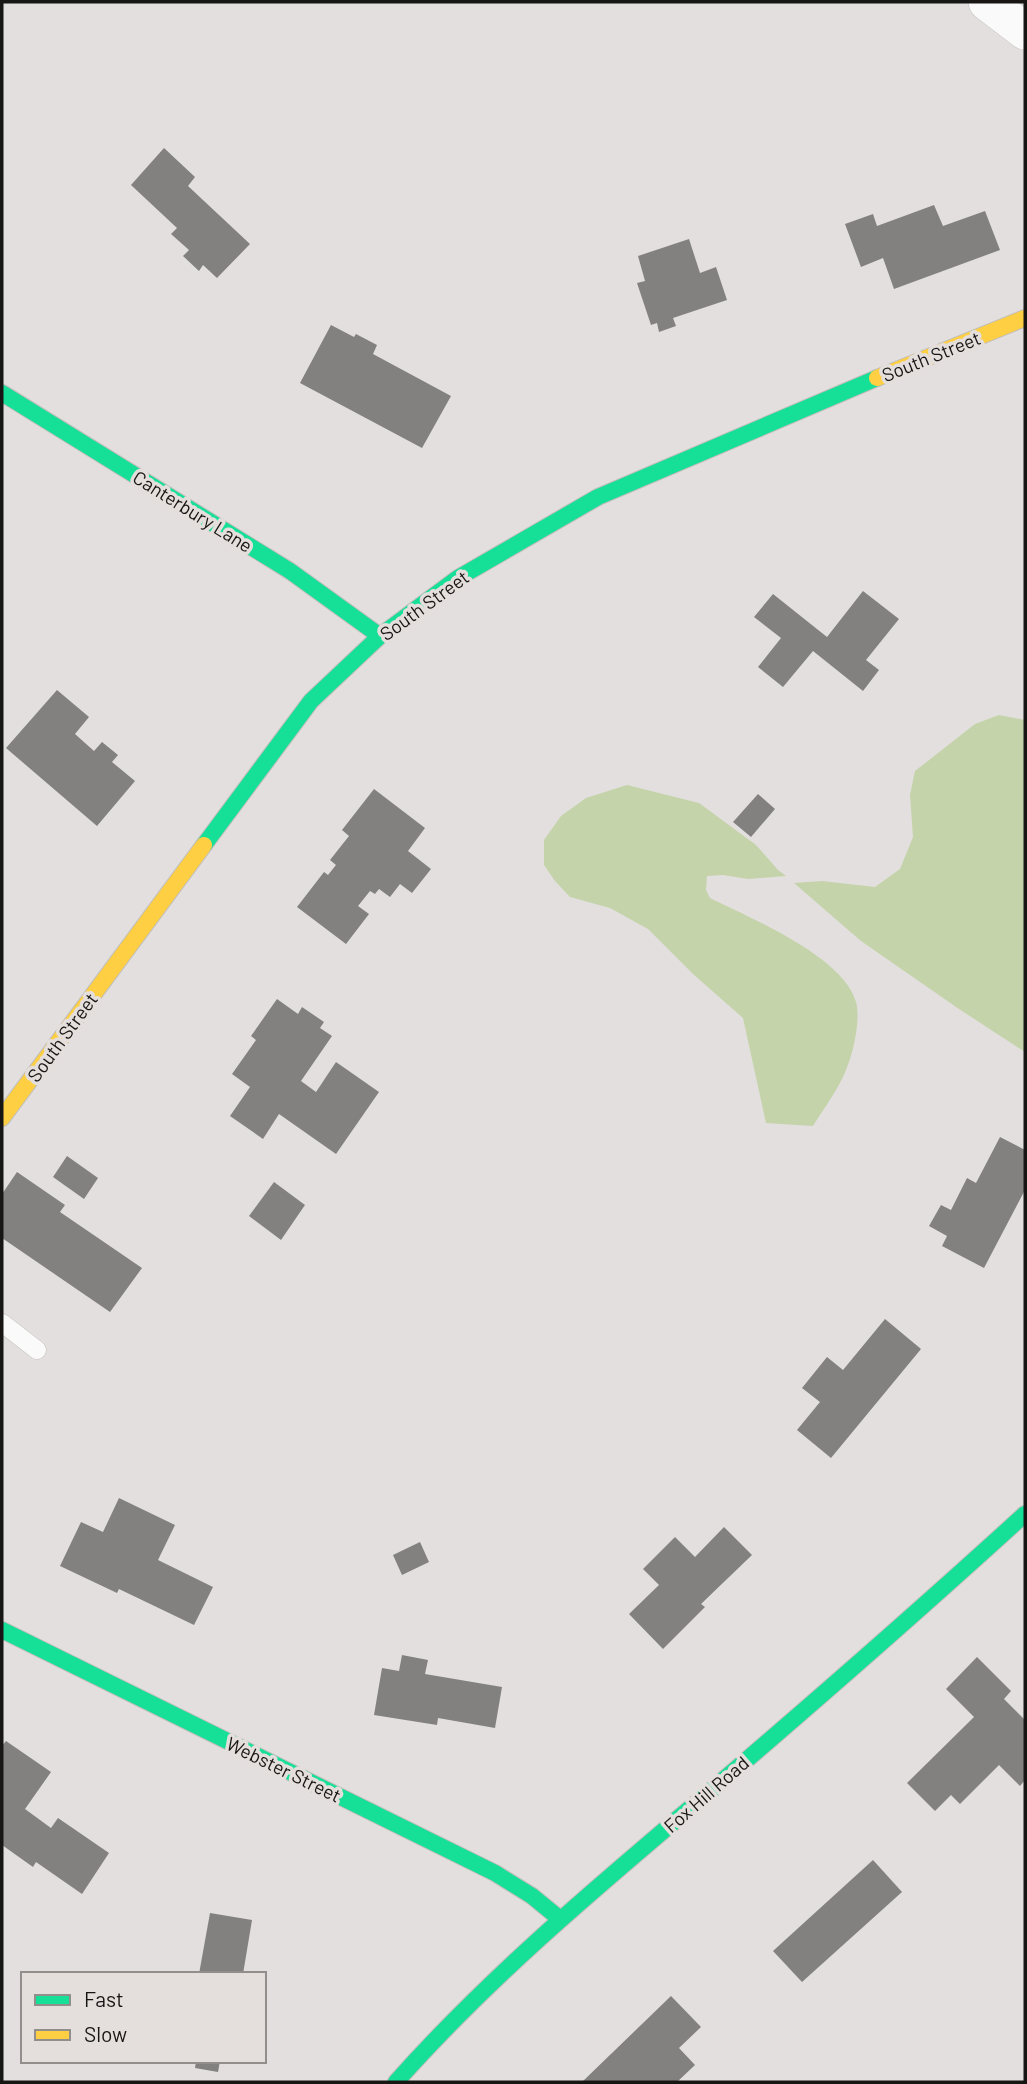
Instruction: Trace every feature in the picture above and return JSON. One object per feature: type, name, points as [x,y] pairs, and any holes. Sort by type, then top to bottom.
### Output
[{"type":"street","points":[[987,2],[1025,31]]},
{"type":"street","name":"South Street","points":[[2,1118],[311,701],[380,636],[458,578],[598,497],[912,363],[1025,318]]},
{"type":"street","name":"Canterbury Lane","points":[[2,393],[290,571],[380,636]]},
{"type":"street","name":"Fox Hill Road","points":[[396,2082],[477,1997],[560,1919],[921,1610],[1025,1514]]},
{"type":"street","name":"Webster Street","points":[[2,1630],[495,1873],[560,1919]]},
{"type":"lane","points":[[2,1324],[37,1350]]},
{"type":"green space","points":[[999,715],[1025,720],[1025,1052],[861,941],[794,883],[822,881],[875,887],[900,869],[913,837],[910,795],[915,771],[975,724]]},
{"type":"green space","points":[[627,785],[699,803],[756,845],[786,876],[748,879],[723,875],[707,876],[706,890],[710,898],[793,940],[815,954],[848,985],[857,1009],[854,1046],[843,1077],[813,1126],[766,1123],[743,1018],[648,929],[610,908],[570,897],[544,865],[544,840],[561,816],[586,798]]},
{"type":"building","points":[[164,148],[195,177],[188,186],[250,244],[217,278],[203,265],[199,271],[183,256],[189,250],[171,234],[177,228],[131,185]]},
{"type":"building","points":[[934,205],[943,226],[985,211],[1000,250],[894,289],[883,258],[861,267],[845,224],[873,214],[877,226]]},
{"type":"building","points":[[689,239],[700,273],[716,267],[727,300],[673,318],[676,326],[659,332],[657,323],[651,325],[637,283],[645,281],[638,256]]},
{"type":"building","points":[[331,325],[377,345],[373,354],[451,396],[422,448],[300,383]]},
{"type":"building","points":[[863,591],[899,619],[866,660],[879,670],[863,691],[813,651],[783,687],[758,667],[781,638],[754,617],[773,594],[827,637]]},
{"type":"building","points":[[57,690],[89,717],[75,734],[94,751],[102,742],[118,755],[112,762],[135,781],[97,826],[6,748]]},
{"type":"building","points":[[374,789],[425,828],[408,851],[431,869],[412,893],[400,884],[390,897],[379,889],[375,894],[370,891],[358,906],[369,914],[346,944],[297,907],[324,872],[328,875],[336,865],[330,860],[349,836],[342,830]]},
{"type":"building","points":[[758,794],[775,809],[751,837],[733,822]]},
{"type":"building","points":[[277,999],[298,1014],[302,1007],[324,1022],[320,1028],[332,1036],[301,1081],[316,1092],[336,1062],[379,1092],[336,1154],[279,1114],[263,1139],[230,1116],[250,1087],[232,1074],[256,1040],[251,1036]]},
{"type":"building","points":[[1000,1137],[1025,1150],[1025,1190],[984,1268],[942,1246],[947,1236],[929,1226],[941,1205],[951,1210],[967,1178],[976,1183]]},
{"type":"building","points":[[67,1156],[98,1178],[84,1199],[53,1177]]},
{"type":"building","points":[[17,1172],[65,1205],[60,1212],[142,1268],[110,1312],[2,1238],[2,1194]]},
{"type":"building","points":[[274,1182],[305,1205],[281,1240],[249,1216]]},
{"type":"building","points":[[885,1319],[921,1349],[831,1458],[797,1430],[820,1402],[802,1388],[827,1357],[843,1370]]},
{"type":"building","points":[[119,1498],[175,1525],[158,1560],[213,1587],[194,1625],[119,1589],[117,1593],[60,1566],[81,1522],[103,1532]]},
{"type":"building","points":[[724,1527],[752,1555],[701,1604],[705,1607],[663,1649],[629,1614],[659,1585],[643,1569],[675,1537],[695,1557]]},
{"type":"building","points":[[420,1542],[429,1562],[402,1575],[393,1555]]},
{"type":"building","points":[[402,1655],[428,1660],[425,1674],[502,1687],[495,1728],[438,1718],[437,1725],[374,1715],[382,1668],[399,1671]]},
{"type":"building","points":[[977,1657],[1011,1691],[1004,1699],[1025,1720],[1025,1780],[1020,1786],[999,1765],[960,1804],[951,1795],[935,1811],[907,1783],[974,1717],[946,1689]]},
{"type":"building","points":[[6,1741],[51,1772],[25,1809],[51,1828],[58,1818],[109,1853],[82,1894],[36,1862],[33,1867],[2,1845],[2,1746]]},
{"type":"building","points":[[873,1860],[902,1892],[802,1982],[773,1951]]},
{"type":"building","points":[[210,1913],[252,1920],[243,1972],[199,1972]]},
{"type":"building","points":[[671,1996],[701,2027],[679,2048],[695,2065],[677,2082],[582,2082]]},
{"type":"building","points":[[196,2063],[220,2063],[218,2072],[195,2068]]},
{"type":"traffic: fast","points":[[204,845],[311,701],[380,636],[458,578],[598,497],[877,378]]},
{"type":"traffic: fast","points":[[2,393],[290,571],[380,636]]},
{"type":"traffic: fast","points":[[396,2082],[471,2003],[550,1929],[832,1686],[1025,1514]]},
{"type":"traffic: fast","points":[[2,1630],[495,1873],[532,1896],[560,1919]]},
{"type":"traffic: slow","points":[[877,378],[1025,318]]},
{"type":"traffic: slow","points":[[2,1118],[204,845]]}]
